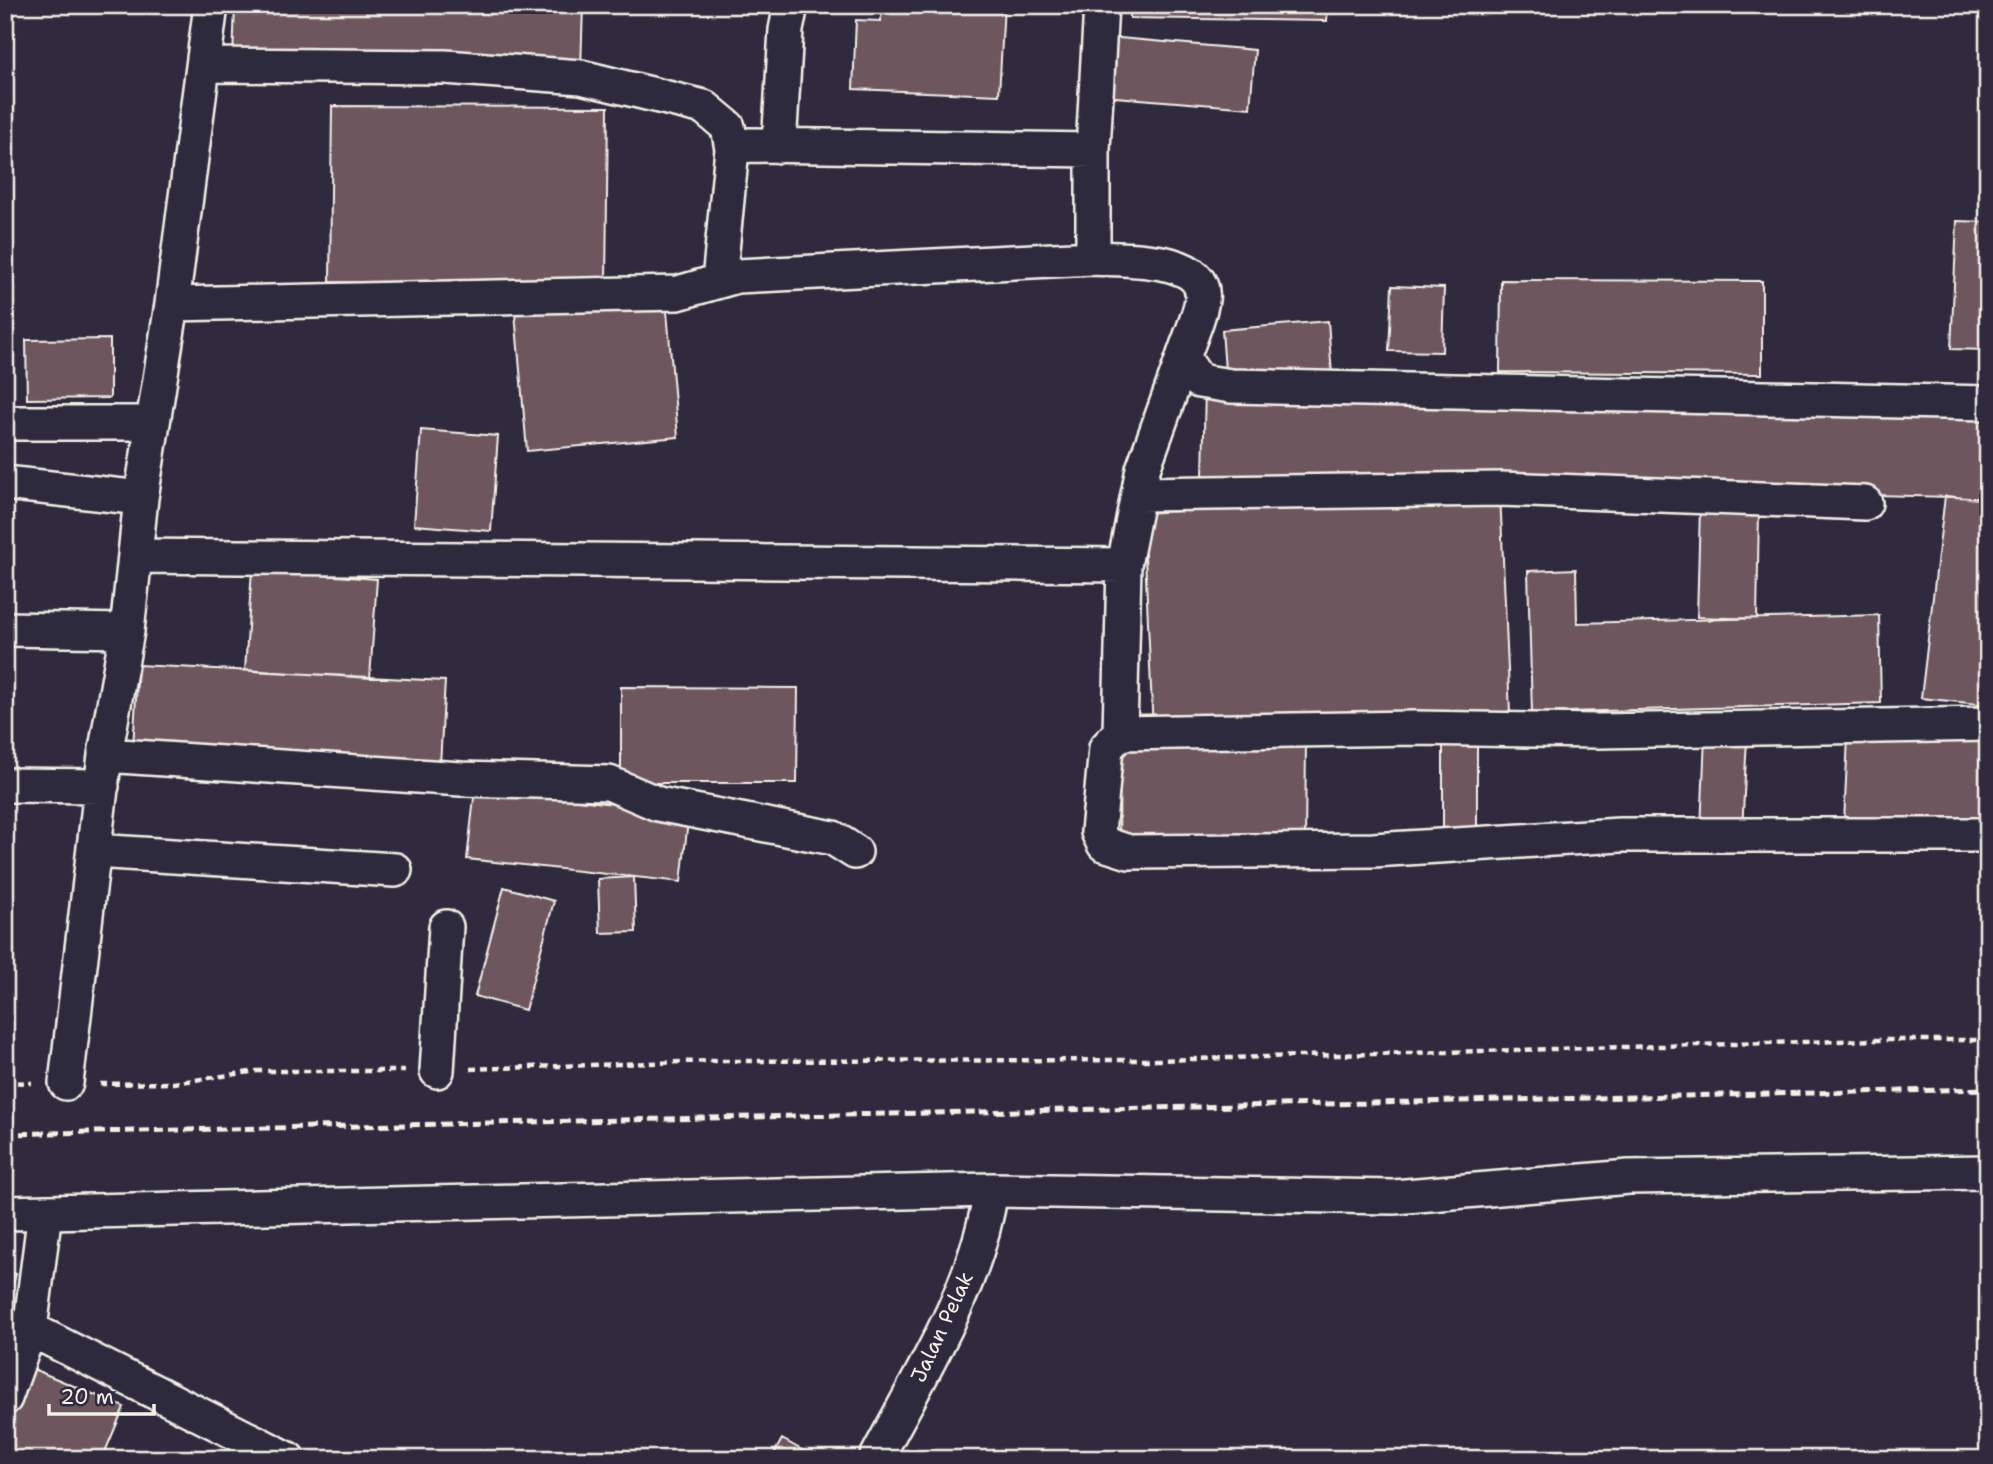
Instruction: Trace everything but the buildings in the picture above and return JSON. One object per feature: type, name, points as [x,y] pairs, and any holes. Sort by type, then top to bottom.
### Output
[{"type":"street","points":[[66,1083],[104,771],[127,631],[141,498],[172,304],[211,5]]},
{"type":"street","points":[[779,146],[786,30],[791,5]]},
{"type":"street","points":[[1093,257],[1093,150],[1101,5]]},
{"type":"street","points":[[205,65],[445,68],[581,77],[704,107],[728,127],[732,149],[719,281]]},
{"type":"street","points":[[732,149],[749,145],[1093,150]]},
{"type":"street","points":[[172,304],[678,293],[737,276],[1093,257],[1175,264],[1197,278],[1203,298],[1158,420],[1124,565],[1120,733],[1106,748],[1098,832],[1104,844],[1129,852],[1373,850],[1620,835],[1988,835]]},
{"type":"street","points":[[1183,358],[1199,381],[1231,386],[1988,403]]},
{"type":"street","points":[[5,423],[153,423]]},
{"type":"street","points":[[5,483],[141,498]]},
{"type":"street","points":[[1139,494],[1502,489],[1866,503]]},
{"type":"street","points":[[136,556],[1124,565]]},
{"type":"street","points":[[5,629],[127,631]]},
{"type":"street","points":[[1120,733],[1415,728],[1599,732],[1988,724]]},
{"type":"street","points":[[5,785],[104,771],[609,783],[658,804],[834,838],[855,852]]},
{"type":"street","points":[[94,851],[395,870]]},
{"type":"street","points":[[439,1055],[446,927]]},
{"type":"street","points":[[5,1213],[991,1190],[1394,1197],[1629,1177],[1988,1172]]},
{"type":"street","name":"Jalan Pelak","points":[[876,1459],[962,1293],[987,1217],[991,1190]]},
{"type":"street","points":[[5,1398],[30,1329],[45,1212]]},
{"type":"street","points":[[30,1329],[288,1459]]},
{"type":"path","points":[[5,1082],[164,1084],[257,1071],[439,1055],[712,1061],[1157,1060],[1876,1040],[1988,1040]]},
{"type":"railway","points":[[5,1134],[1988,1089]]}]
